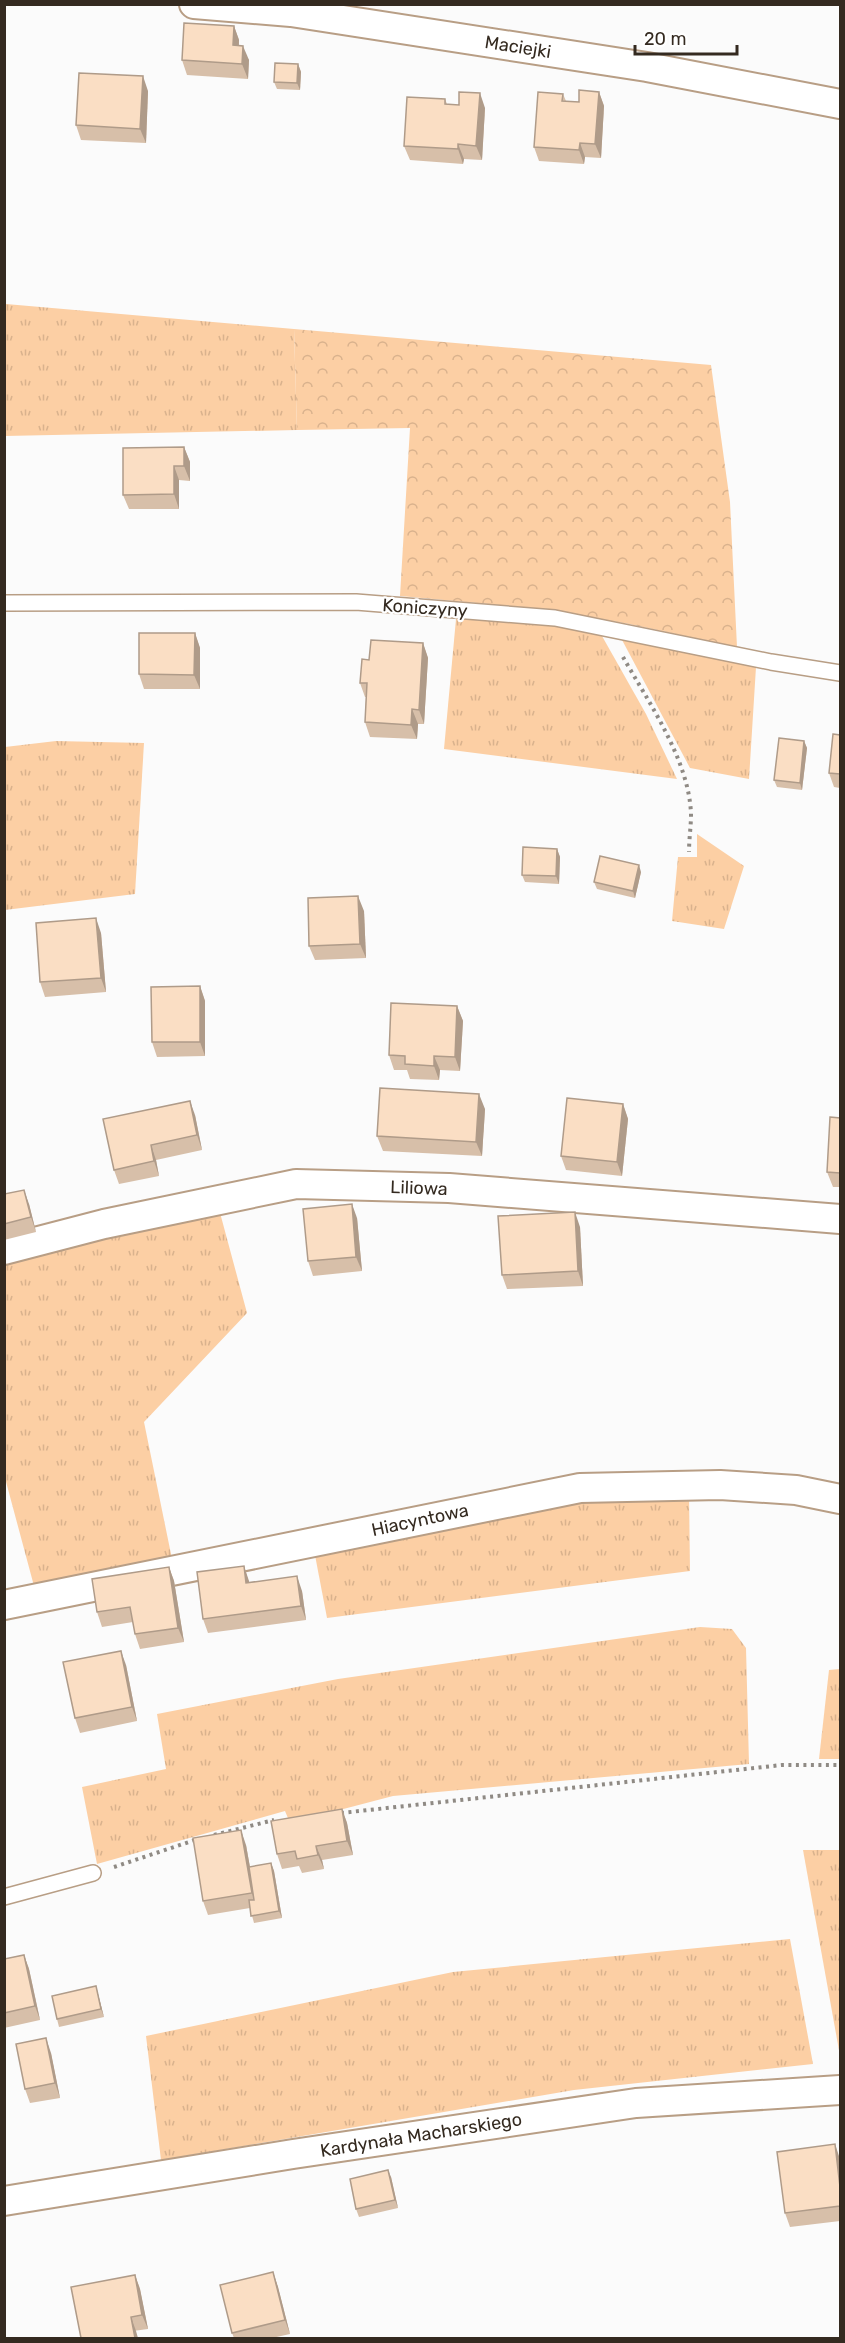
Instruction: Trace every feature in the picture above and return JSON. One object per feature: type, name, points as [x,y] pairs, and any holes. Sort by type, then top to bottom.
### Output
[{"type":"street","name":"Maciejki","points":[[194,4],[303,13],[647,67],[840,104]]},
{"type":"street","name":"Liliowa","points":[[4,1250],[104,1224],[296,1184],[449,1188],[840,1219]]},
{"type":"street","name":"Hiacyntowa","points":[[4,1605],[580,1488],[720,1485],[796,1490],[840,1499]]},
{"type":"street","name":"Kardynała Macharskiego","points":[[4,2201],[293,2154],[636,2103],[840,2090]]},
{"type":"lane","name":"Koniczyny","points":[[4,603],[356,602],[555,618],[771,662],[840,673]]},
{"type":"lane","points":[[4,1897],[93,1874]]},
{"type":"path","points":[[606,628],[658,720],[681,767],[691,813],[689,852]]},
{"type":"path","points":[[333,1814],[782,1765],[840,1765]]},
{"type":"path","points":[[93,1874],[197,1840],[286,1819]]},
{"type":"green space","points":[[6,304],[294,329],[297,430],[5,436]]},
{"type":"green space","points":[[294,329],[711,365],[730,502],[737,647],[629,624],[542,609],[400,596],[410,428],[297,430]]},
{"type":"green space","points":[[456,619],[552,624],[602,636],[646,714],[677,779],[444,749]]},
{"type":"green space","points":[[621,638],[756,667],[749,779],[690,768]]},
{"type":"green space","points":[[56,741],[144,743],[135,894],[5,910],[5,747]]},
{"type":"green space","points":[[697,834],[744,866],[724,929],[672,921],[678,857],[697,857]]},
{"type":"green space","points":[[219,1209],[247,1313],[144,1422],[172,1559],[34,1586],[5,1478],[4,1260]]},
{"type":"green space","points":[[689,1493],[690,1571],[327,1618],[314,1550],[582,1494]]},
{"type":"green space","points":[[700,1627],[732,1629],[746,1648],[749,1764],[393,1796],[290,1823],[285,1811],[97,1864],[82,1787],[166,1769],[157,1714],[338,1679]]},
{"type":"green space","points":[[840,1669],[840,1759],[819,1759],[829,1670]]},
{"type":"green space","points":[[803,1850],[840,1850],[840,2056]]},
{"type":"green space","points":[[790,1939],[813,2064],[574,2090],[161,2160],[146,2036],[453,1972]]},
{"type":"building","points":[[184,23],[234,26],[233,45],[243,46],[242,64],[182,60]]},
{"type":"building","points":[[275,63],[298,64],[297,83],[274,82]]},
{"type":"building","points":[[79,73],[143,76],[140,129],[76,125]]},
{"type":"building","points":[[579,90],[599,92],[595,144],[580,143],[579,150],[534,147],[538,92],[563,94],[562,101],[579,102]]},
{"type":"building","points":[[459,92],[480,93],[476,146],[458,144],[458,149],[404,146],[407,97],[445,99],[445,104],[459,105]]},
{"type":"building","points":[[184,447],[184,466],[174,466],[174,494],[123,495],[123,448]]},
{"type":"building","points":[[139,633],[195,633],[194,675],[139,674]]},
{"type":"building","points":[[371,640],[423,643],[419,710],[412,709],[411,725],[365,722],[367,683],[360,683],[362,659],[369,660]]},
{"type":"building","points":[[833,734],[840,735],[840,774],[829,773]]},
{"type":"building","points":[[779,738],[804,741],[800,783],[774,780]]},
{"type":"building","points":[[523,847],[557,849],[556,876],[522,875]]},
{"type":"building","points":[[600,856],[639,865],[633,891],[594,882]]},
{"type":"building","points":[[358,896],[360,944],[309,946],[308,898]]},
{"type":"building","points":[[96,918],[101,978],[40,982],[36,923]]},
{"type":"building","points":[[200,986],[200,1042],[152,1042],[151,987]]},
{"type":"building","points":[[391,1003],[457,1006],[455,1057],[434,1056],[434,1066],[405,1064],[405,1056],[389,1055]]},
{"type":"building","points":[[380,1088],[479,1094],[476,1142],[377,1136]]},
{"type":"building","points":[[567,1098],[623,1104],[617,1162],[561,1156]]},
{"type":"building","points":[[190,1101],[197,1135],[151,1145],[154,1161],[114,1170],[103,1119]]},
{"type":"building","points":[[830,1117],[840,1118],[840,1173],[827,1172]]},
{"type":"building","points":[[24,1190],[31,1217],[4,1224],[4,1194]]},
{"type":"building","points":[[352,1204],[356,1257],[308,1261],[303,1209]]},
{"type":"building","points":[[575,1212],[578,1271],[502,1275],[498,1216]]},
{"type":"building","points":[[244,1566],[246,1583],[297,1576],[301,1606],[203,1619],[197,1572]]},
{"type":"building","points":[[169,1567],[178,1628],[135,1634],[130,1607],[97,1612],[92,1579]]},
{"type":"building","points":[[121,1651],[132,1707],[75,1718],[63,1662]]},
{"type":"building","points":[[342,1809],[347,1841],[316,1846],[318,1855],[297,1859],[295,1851],[277,1854],[271,1821]]},
{"type":"building","points":[[241,1830],[252,1893],[203,1901],[193,1838]]},
{"type":"building","points":[[271,1863],[279,1911],[251,1916],[249,1900],[254,1900],[249,1867]]},
{"type":"building","points":[[24,1955],[35,2006],[4,2013],[4,1959]]},
{"type":"building","points":[[96,1986],[101,2009],[57,2019],[52,1996]]},
{"type":"building","points":[[46,2038],[55,2083],[25,2089],[16,2044]]},
{"type":"building","points":[[835,2144],[840,2206],[785,2213],[777,2152]]},
{"type":"building","points":[[388,2170],[395,2200],[356,2209],[350,2179]]},
{"type":"building","points":[[273,2272],[285,2320],[232,2333],[220,2285]]},
{"type":"building","points":[[135,2275],[142,2315],[131,2317],[135,2338],[81,2338],[71,2287]]}]
